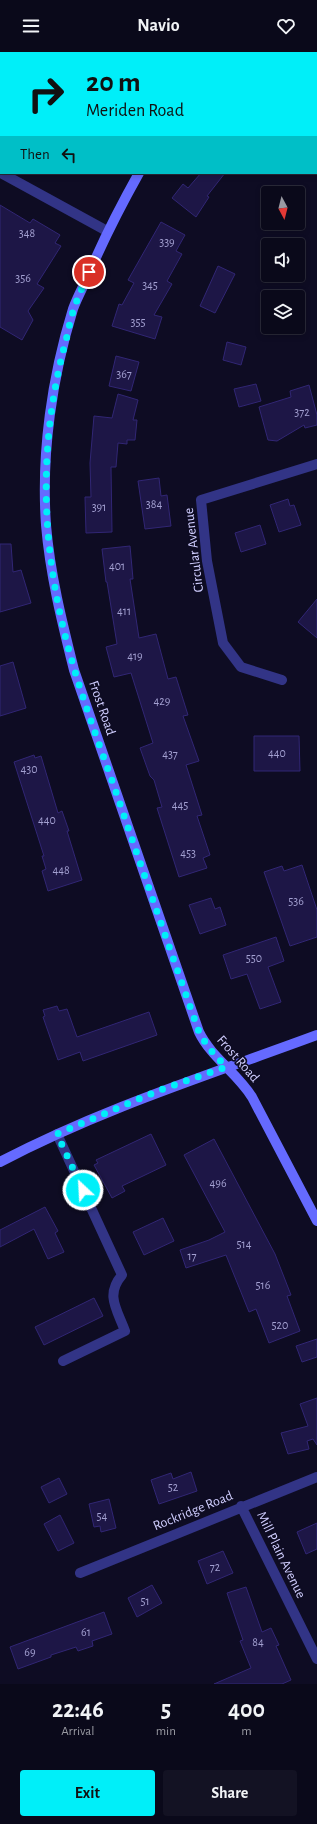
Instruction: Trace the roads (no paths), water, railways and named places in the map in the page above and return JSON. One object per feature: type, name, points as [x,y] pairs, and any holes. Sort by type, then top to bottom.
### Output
[{"type":"main road","name":"Frost Road","points":[[138,174],[107,231],[73,309],[58,370],[46,456],[46,517],[50,560],[61,618],[74,670],[199,1032],[208,1047],[244,1085],[252,1097],[317,1222]]},
{"type":"main road","points":[[0,1162],[57,1134],[160,1090],[317,1035]]},
{"type":"street","points":[[3,174],[107,231]]},
{"type":"street","name":"Circular Avenue","points":[[282,680],[241,667],[223,643],[207,561],[201,500],[317,464]]},
{"type":"street","points":[[57,1134],[122,1275],[114,1283],[112,1294],[125,1331],[63,1361]]},
{"type":"street","name":"Rockridge Road","points":[[80,1573],[241,1506],[317,1477]]},
{"type":"street","name":"Mill Plain Avenue","points":[[241,1506],[317,1659]]}]
